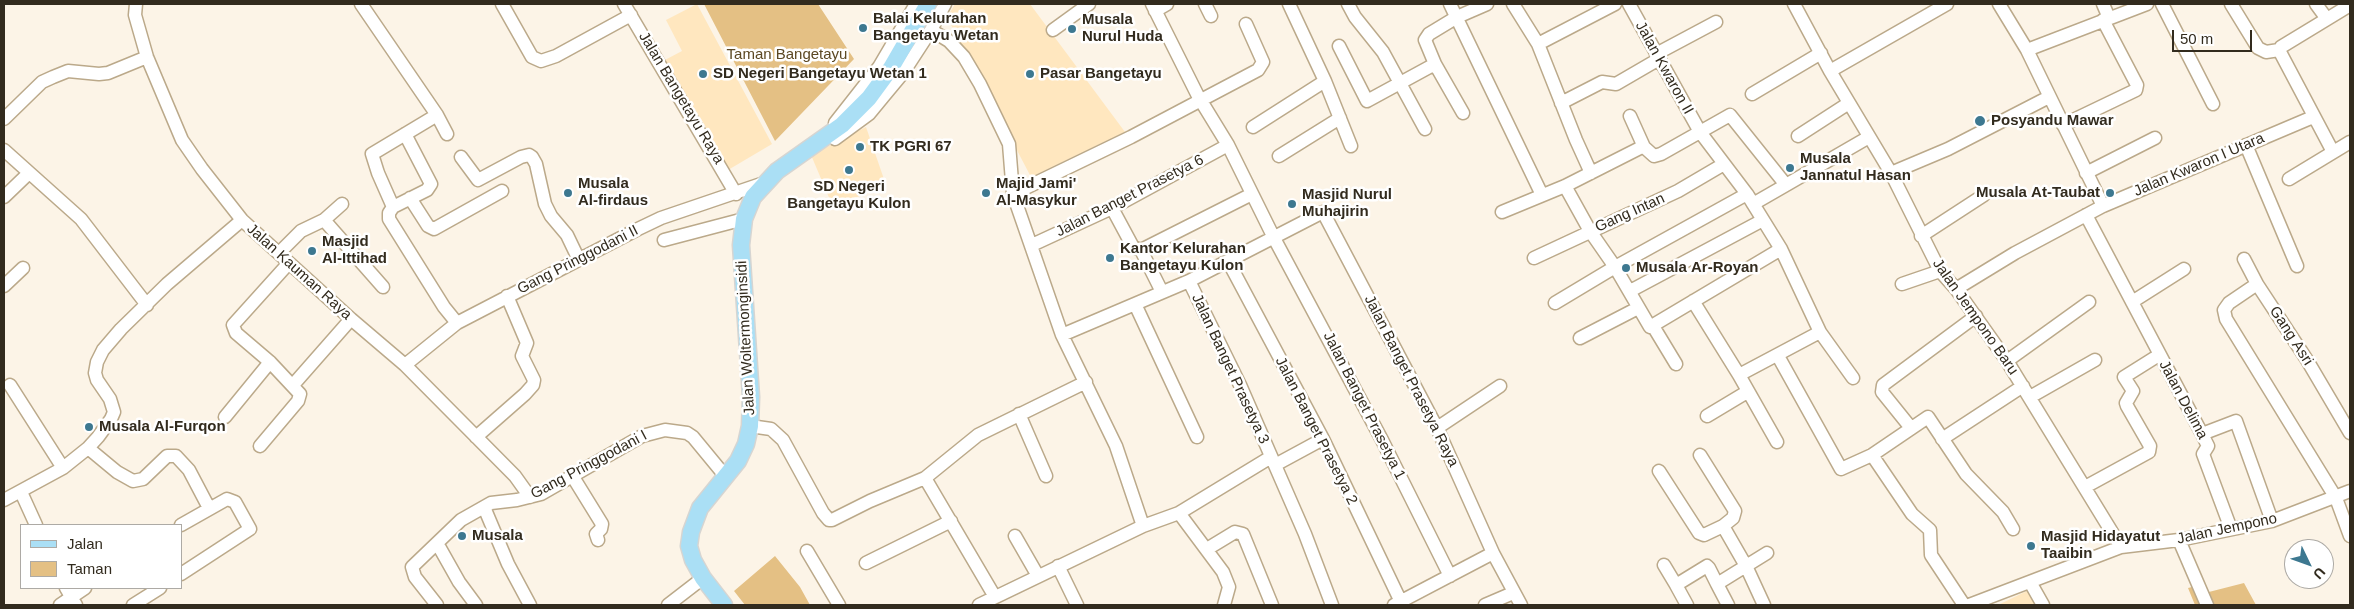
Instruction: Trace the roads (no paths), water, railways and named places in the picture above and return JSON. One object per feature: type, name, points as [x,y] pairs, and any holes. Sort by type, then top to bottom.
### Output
[{"type":"main road","name":"Jalan Woltermonginsidi","points":[[724,605],[703,578],[693,560],[689,546],[691,532],[700,508],[738,461],[746,444],[750,426],[751,397],[742,245],[744,220],[753,197],[764,183],[777,171],[842,125],[869,98],[891,68],[928,4]]},
{"type":"street","name":"Jalan Kauman Raya","points":[[136,4],[134,14],[147,57],[187,150],[242,220],[279,253],[288,264],[406,365],[516,476],[530,497]]},
{"type":"street","points":[[361,4],[437,115],[447,134]]},
{"type":"street","points":[[502,4],[532,57],[541,61],[556,56],[628,9]]},
{"type":"street","points":[[816,145],[879,67],[916,4]]},
{"type":"street","points":[[816,145],[835,139],[868,114],[903,73],[931,30],[945,4]]},
{"type":"street","points":[[1053,30],[1089,4]]},
{"type":"street","points":[[1154,7],[1167,4]]},
{"type":"street","points":[[1205,4],[1211,16]]},
{"type":"street","points":[[1288,4],[1325,81],[1351,146]]},
{"type":"street","points":[[1348,4],[1355,17],[1383,52],[1425,129]]},
{"type":"street","points":[[1450,4],[1542,196]]},
{"type":"street","points":[[1463,113],[1435,64],[1426,40],[1428,34],[1457,17],[1487,4]]},
{"type":"street","points":[[1513,4],[1538,44],[1561,103],[1592,173]]},
{"type":"street","points":[[1538,44],[1615,4]]},
{"type":"street","name":"Jalan Kwaron II","points":[[1629,4],[1700,132],[1750,199],[1781,249],[1820,332],[1853,378]]},
{"type":"street","points":[[1830,71],[1947,4]]},
{"type":"street","points":[[1999,4],[2027,50],[2103,206]]},
{"type":"street","points":[[2063,126],[2136,90],[2137,85],[2106,19],[2103,4]]},
{"type":"street","points":[[2162,4],[2213,104]]},
{"type":"street","points":[[2231,4],[2258,48],[2266,52],[2279,50],[2350,5]]},
{"type":"street","points":[[2316,4],[2327,19]]},
{"type":"street","name":"Jalan Jempono Baru","points":[[1799,5],[1820,54],[1891,173],[1940,271],[1956,289],[2007,361],[2121,547]]},
{"type":"street","points":[[2027,50],[2141,5]]},
{"type":"street","name":"Jalan Banget Prasetya 1","points":[[1154,7],[1202,102],[1228,145],[1274,238],[1382,440],[1450,576]]},
{"type":"street","name":"Jalan Bangetayu Raya","points":[[628,9],[736,194]]},
{"type":"street","points":[[1561,103],[1602,82],[1616,84],[1657,56],[1716,22]]},
{"type":"street","points":[[1013,194],[1202,102],[1258,70],[1263,62],[1246,24]]},
{"type":"street","points":[[931,30],[958,49],[980,84],[1009,144],[1013,194],[1062,335],[1116,446],[1143,526]]},
{"type":"street","points":[[1339,46],[1367,101],[1435,64]]},
{"type":"street","points":[[2279,50],[2333,152]]},
{"type":"street","points":[[1752,94],[1820,54]]},
{"type":"street","points":[[4,119],[42,82],[53,77],[68,72],[99,74],[147,57]]},
{"type":"street","points":[[1253,127],[1325,81]]},
{"type":"street","points":[[1891,173],[1948,149],[2049,96]]},
{"type":"street","points":[[1798,136],[1849,103]]},
{"type":"street","points":[[393,207],[372,154],[437,115]]},
{"type":"street","points":[[1630,116],[1644,147],[1657,156],[1732,116],[1786,184]]},
{"type":"street","name":"Jalan Kwaron I Utara","points":[[1956,289],[2015,253],[2103,206],[2314,117]]},
{"type":"street","points":[[1279,156],[1340,118]]},
{"type":"street","points":[[405,134],[431,184],[428,190],[393,207],[388,213],[389,219],[444,307],[457,323]]},
{"type":"street","points":[[1555,303],[1615,267],[1750,199],[1786,184],[1869,137]]},
{"type":"street","points":[[2086,173],[2155,138]]},
{"type":"street","points":[[2289,179],[2350,142]]},
{"type":"street","name":"Jalan Banget Prasetya 6","points":[[1032,245],[1112,208],[1228,145]]},
{"type":"street","points":[[2246,145],[2298,266]]},
{"type":"street","points":[[1502,212],[1565,186],[1634,150],[1644,147]]},
{"type":"street","points":[[4,150],[81,219],[147,305]]},
{"type":"street","points":[[461,157],[478,180],[521,157],[529,155],[532,157],[536,164],[545,204],[551,216],[567,235],[579,260]]},
{"type":"street","name":"Gang Intan","points":[[1534,258],[1678,191],[1724,164]]},
{"type":"street","points":[[4,197],[29,173]]},
{"type":"street","name":"Gang Pringgodani II","points":[[406,365],[457,323],[507,296],[661,218],[764,183]]},
{"type":"street","points":[[1565,186],[1590,231],[1630,291],[1648,326],[1652,326],[1676,364]]},
{"type":"street","points":[[410,198],[428,226],[434,229],[502,191]]},
{"type":"street","points":[[1112,208],[1133,247],[1142,250],[1252,194]]},
{"type":"street","points":[[1921,236],[1984,194]]},
{"type":"street","points":[[279,253],[301,231],[324,220],[342,204]]},
{"type":"street","name":"Jalan Banget Prasetya Raya","points":[[1274,238],[1324,212],[1437,428],[1493,553],[1521,605]]},
{"type":"street","points":[[2085,487],[2149,452],[2150,446],[2126,403],[2133,391],[2124,376],[2159,355],[2086,215]]},
{"type":"street","points":[[4,500],[63,468],[88,448],[106,428],[114,412],[110,399],[97,380],[95,368],[103,350],[167,284],[242,220]]},
{"type":"street","points":[[324,220],[383,287]]},
{"type":"street","points":[[664,240],[744,220]]},
{"type":"street","points":[[1630,291],[1763,220]]},
{"type":"street","points":[[1062,335],[1188,281],[1274,238]]},
{"type":"street","points":[[1652,326],[1781,249]]},
{"type":"street","points":[[1142,250],[1162,292]]},
{"type":"street","name":"Gang Asri","points":[[2244,258],[2257,284],[2307,360],[2350,433]]},
{"type":"street","name":"Jalan Banget Prasetya 2","points":[[1228,261],[1323,439],[1397,604]]},
{"type":"street","points":[[260,446],[298,401],[300,394],[294,385],[270,362],[236,333],[233,325],[288,264]]},
{"type":"street","points":[[4,286],[23,268]]},
{"type":"street","points":[[2132,302],[2184,269]]},
{"type":"street","points":[[1902,284],[1940,271]]},
{"type":"street","name":"Jalan Banget Prasetya 3","points":[[1188,281],[1240,385],[1332,605]]},
{"type":"street","points":[[2257,284],[2226,307],[2224,314],[2336,498],[2350,536]]},
{"type":"street","points":[[476,437],[525,394],[534,380],[522,356],[527,343],[507,296]]},
{"type":"street","points":[[1694,300],[1740,375],[1747,392],[1777,442]]},
{"type":"street","points":[[2007,361],[2089,302]]},
{"type":"street","points":[[1135,304],[1197,437]]},
{"type":"street","points":[[1580,338],[1638,308]]},
{"type":"street","points":[[1911,428],[1882,392],[1883,384],[1976,316]]},
{"type":"street","points":[[294,385],[351,319]]},
{"type":"street","points":[[1740,375],[1820,332]]},
{"type":"street","name":"Jalan Delima","points":[[2159,355],[2208,446],[2203,454],[2231,529]]},
{"type":"street","points":[[1778,356],[1841,469],[1872,455],[1928,417],[1966,474],[2004,512],[2013,529]]},
{"type":"street","points":[[1942,439],[2026,392],[2095,360]]},
{"type":"street","points":[[225,417],[270,362]]},
{"type":"street","points":[[750,426],[771,429],[783,440],[823,513],[829,520],[925,478],[978,435],[1086,382]]},
{"type":"street","points":[[10,385],[63,468]]},
{"type":"street","points":[[1437,428],[1500,386]]},
{"type":"street","points":[[1706,416],[1747,392]]},
{"type":"street","points":[[1019,414],[1046,476]]},
{"type":"street","points":[[2202,434],[2236,421],[2272,521]]},
{"type":"street","name":"Gang Pringgodani I","points":[[436,605],[412,569],[420,558],[461,520],[491,503],[530,497],[573,477],[642,436],[665,430],[680,431],[693,437],[726,477]]},
{"type":"street","points":[[979,605],[1143,526],[1179,513],[1273,461],[1323,439]]},
{"type":"street","points":[[88,448],[117,472],[133,481],[143,479],[167,456],[176,456],[189,470],[209,508]]},
{"type":"street","points":[[1658,471],[1699,534],[1704,535],[1723,526],[1733,518],[1735,511],[1700,455]]},
{"type":"street","points":[[1872,455],[1912,514],[1930,530],[1931,555],[1964,605]]},
{"type":"street","points":[[573,477],[602,524],[596,534],[598,540]]},
{"type":"street","points":[[925,478],[995,598]]},
{"type":"street","name":"Jalan Jempono","points":[[1969,605],[2121,547],[2179,540],[2272,521],[2336,498],[2350,491]]},
{"type":"street","points":[[21,492],[36,524]]},
{"type":"street","points":[[182,524],[227,499],[237,506],[250,529],[182,573]]},
{"type":"street","points":[[484,507],[508,564],[530,605]]},
{"type":"street","points":[[1179,513],[1223,572],[1229,587],[1228,598],[1224,605]]},
{"type":"street","points":[[866,563],[951,521]]},
{"type":"street","points":[[1723,526],[1746,566],[1764,605]]},
{"type":"street","points":[[1207,549],[1235,532],[1243,534],[1272,605]]},
{"type":"street","points":[[1015,536],[1038,576]]},
{"type":"street","points":[[2179,540],[2207,605]]},
{"type":"street","points":[[437,543],[459,582],[476,605]]},
{"type":"street","points":[[807,551],[839,605]]},
{"type":"street","points":[[1397,604],[1493,553]]},
{"type":"street","points":[[1717,584],[1767,554]]},
{"type":"street","points":[[1664,565],[1687,605]]},
{"type":"street","points":[[1058,566],[1077,605]]},
{"type":"street","points":[[1676,585],[1706,566],[1710,568],[1728,605]]},
{"type":"street","points":[[668,605],[703,578]]},
{"type":"street","points":[[2030,582],[2043,605]]},
{"type":"street","points":[[68,599],[83,589]]},
{"type":"street","points":[[133,605],[158,589]]},
{"type":"street","points":[[1485,605],[1513,593]]},
{"type":"place","name":"Balai Kelurahan Bangetayu Wetan","points":[[863,28]]},
{"type":"place","name":"Musala Nurul Huda","points":[[1072,29]]},
{"type":"place","name":"SD Negeri Bangetayu Wetan 1","points":[[703,74]]},
{"type":"place","name":"Pasar Bangetayu","points":[[1030,74]]},
{"type":"place","name":"Posyandu Mawar","points":[[1980,121]]},
{"type":"place","name":"TK PGRI 67","points":[[860,147]]},
{"type":"place","name":"Musala Jannatul Hasan","points":[[1790,168]]},
{"type":"place","name":"SD Negeri Bangetayu Kulon","points":[[849,170]]},
{"type":"place","name":"Musala Al-firdaus","points":[[568,193]]},
{"type":"place","name":"Majid Jami' Al-Masykur","points":[[986,193]]},
{"type":"place","name":"Musala At-Taubat","points":[[2110,193]]},
{"type":"place","name":"Masjid Nurul Muhajirin","points":[[1292,204]]},
{"type":"place","name":"Masjid Al-Ittihad","points":[[312,251]]},
{"type":"place","name":"Kantor Kelurahan Bangetayu Kulon","points":[[1110,258]]},
{"type":"place","name":"Musala Ar-Royan","points":[[1626,268]]},
{"type":"place","name":"Musala Al-Furqon","points":[[89,427]]},
{"type":"place","name":"Musala","points":[[462,536]]},
{"type":"place","name":"Masjid Hidayatut Taaibin","points":[[2031,546]]},
{"type":"park label","name":"Taman Bangetayu","points":[[787,55]]}]
